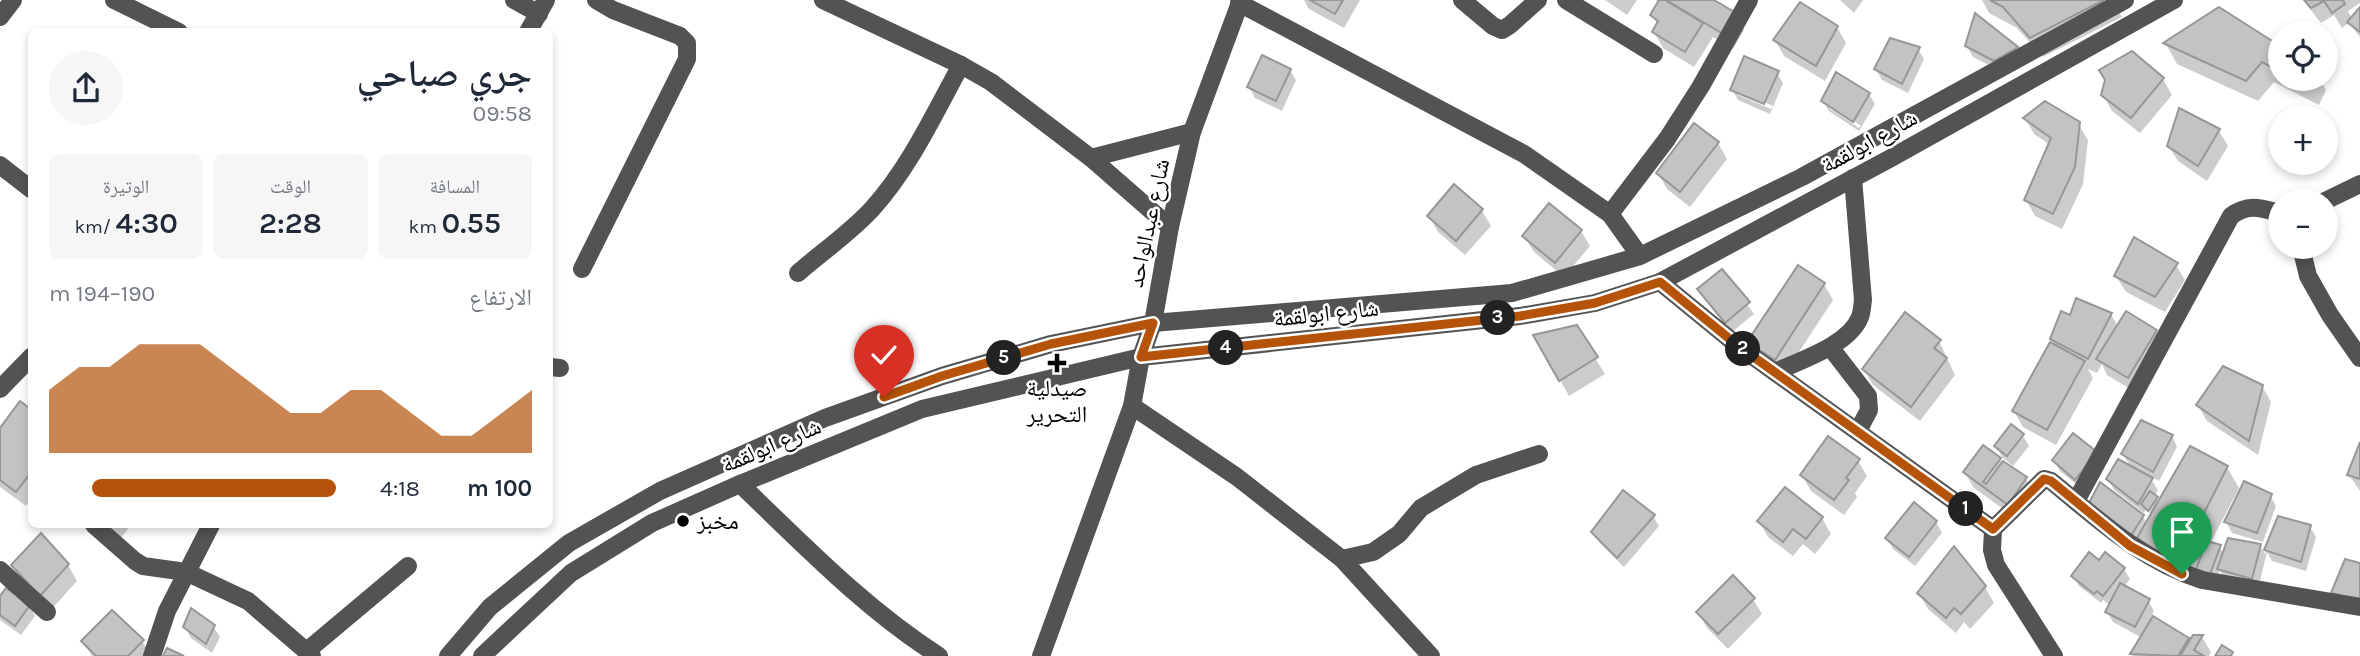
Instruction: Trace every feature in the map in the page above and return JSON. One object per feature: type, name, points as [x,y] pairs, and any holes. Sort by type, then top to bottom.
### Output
[{"type":"street","points":[[0,17],[13,0]]},
{"type":"street","points":[[114,0],[171,28]]},
{"type":"street","points":[[514,0],[543,7],[530,28]]},
{"type":"street","points":[[582,269],[687,59],[687,43],[680,36],[613,10],[596,0]]},
{"type":"street","points":[[823,0],[961,65],[991,82],[1091,158],[1170,227]]},
{"type":"street","points":[[1462,0],[1493,26],[1502,30],[1538,0]]},
{"type":"street","points":[[1566,0],[1654,54]]},
{"type":"street","points":[[1610,214],[1667,139],[1701,86],[1749,0]]},
{"type":"street","name":"شارع ابولقمة","points":[[448,656],[490,607],[569,543],[660,491],[825,418],[942,376],[1051,344],[1153,323],[1512,293],[1640,256],[1802,177],[2125,0]]},
{"type":"street","name":"شارع ابولقمة","points":[[482,656],[571,573],[652,523],[922,409],[1141,357],[1520,316],[1595,303],[1660,282],[2174,0]]},
{"type":"street","points":[[1240,1],[1514,148],[1610,214],[1640,256]]},
{"type":"street","name":"شارع عبدالواحد","points":[[1041,656],[1132,406],[1141,357],[1153,323],[1170,227],[1192,132],[1240,1]]},
{"type":"street","points":[[798,272],[871,211],[890,188],[906,165],[961,65]]},
{"type":"street","points":[[1091,158],[1192,132]]},
{"type":"street","points":[[0,165],[28,187]]},
{"type":"street","points":[[1775,372],[1830,347],[1850,333],[1860,317],[1863,300],[1853,177]]},
{"type":"street","points":[[2338,195],[2360,184]]},
{"type":"street","points":[[2076,501],[2231,216],[2240,209],[2251,206],[2268,210]]},
{"type":"street","points":[[2304,259],[2308,276],[2360,358]]},
{"type":"street","points":[[1660,282],[1737,345],[1993,529]]},
{"type":"street","points":[[1830,347],[1868,396],[1869,410],[1858,431]]},
{"type":"street","points":[[0,389],[28,360]]},
{"type":"street","points":[[1132,406],[1237,477],[1342,559],[1431,656]]},
{"type":"street","points":[[1342,559],[1373,552],[1399,534],[1421,508],[1476,475],[1539,454]]},
{"type":"street","points":[[2054,656],[1996,565],[1992,550],[1993,529],[2044,479],[2051,481],[2130,546],[2182,574],[2202,580],[2360,607]]},
{"type":"street","points":[[740,484],[858,596],[887,621],[939,656]]},
{"type":"street","points":[[97,528],[143,566],[186,572],[248,601],[310,653],[408,566]]},
{"type":"street","points":[[152,656],[167,611],[209,528]]},
{"type":"street","points":[[0,570],[47,612]]},
{"type":"building","points":[[1310,0],[1343,0],[1335,14]]},
{"type":"building","points":[[1659,0],[1665,0],[1703,23],[1685,52],[1652,32],[1658,21],[1650,15]]},
{"type":"building","points":[[1666,0],[1714,0],[1736,13],[1723,34]]},
{"type":"building","points":[[1990,0],[2104,0],[2030,38],[2003,7]]},
{"type":"building","points":[[2304,0],[2343,0],[2345,4],[2332,13],[2324,1],[2311,8]]},
{"type":"building","points":[[1800,2],[1838,26],[1816,66],[1773,40]]},
{"type":"building","points":[[2219,7],[2268,38],[2268,65],[2262,62],[2246,81],[2163,43]]},
{"type":"building","points":[[2360,7],[2360,32],[2347,22]]},
{"type":"building","points":[[1975,13],[2018,47],[1994,61],[1965,46]]},
{"type":"building","points":[[1890,38],[1920,47],[1902,84],[1874,69]]},
{"type":"building","points":[[2132,51],[2164,78],[2131,118],[2101,95],[2105,80],[2099,70]]},
{"type":"building","points":[[1262,55],[1291,69],[1276,101],[1247,87]]},
{"type":"building","points":[[1744,56],[1779,71],[1764,104],[1730,90]]},
{"type":"building","points":[[1836,72],[1870,93],[1853,122],[1821,101]]},
{"type":"building","points":[[2045,101],[2080,122],[2075,167],[2053,214],[2024,200],[2051,138],[2023,118]]},
{"type":"building","points":[[2179,108],[2220,129],[2198,166],[2167,146]]},
{"type":"building","points":[[1694,123],[1719,142],[1680,192],[1656,173]]},
{"type":"building","points":[[1454,184],[1483,209],[1456,241],[1427,216]]},
{"type":"building","points":[[1549,203],[1582,230],[1555,263],[1522,236]]},
{"type":"building","points":[[2134,237],[2178,263],[2155,297],[2114,276]]},
{"type":"building","points":[[1798,265],[1825,283],[1775,360],[1747,342]]},
{"type":"building","points":[[1722,269],[1750,302],[1725,323],[1697,289]]},
{"type":"building","points":[[2076,298],[2112,313],[2088,359],[2050,339],[2061,311],[2070,315]]},
{"type":"building","points":[[2126,311],[2157,330],[2128,378],[2096,359]]},
{"type":"building","points":[[1905,312],[1941,340],[1934,348],[1947,358],[1911,407],[1862,369]]},
{"type":"building","points":[[1577,325],[1598,357],[1559,381],[1533,335]]},
{"type":"building","points":[[2050,342],[2085,361],[2047,430],[2012,411]]},
{"type":"building","points":[[2223,366],[2263,385],[2249,441],[2196,405]]},
{"type":"building","points":[[20,401],[28,407],[28,476],[16,492],[0,480],[0,428]]},
{"type":"building","points":[[2141,420],[2173,435],[2153,472],[2121,454]]},
{"type":"building","points":[[2011,424],[2024,434],[2007,456],[1994,446]]},
{"type":"building","points":[[2073,433],[2097,452],[2075,480],[2052,460]]},
{"type":"building","points":[[1828,436],[1860,459],[1834,500],[1800,475]]},
{"type":"building","points":[[2360,442],[2360,479],[2347,475]]},
{"type":"building","points":[[1983,445],[2001,458],[1983,482],[1986,484],[2003,461],[2027,477],[2008,505],[1963,472]]},
{"type":"building","points":[[2190,446],[2228,466],[2178,564],[2137,538]]},
{"type":"building","points":[[2118,459],[2153,478],[2138,504],[2106,479]]},
{"type":"building","points":[[2244,481],[2272,494],[2257,533],[2224,522]]},
{"type":"building","points":[[2100,482],[2144,515],[2129,539],[2089,503]]},
{"type":"building","points":[[1785,487],[1823,517],[1806,539],[1793,529],[1783,542],[1757,521]]},
{"type":"building","points":[[1623,490],[1655,515],[1617,558],[1591,532]]},
{"type":"building","points":[[2150,491],[2158,497],[2148,511],[2141,504]]},
{"type":"building","points":[[1914,502],[1937,521],[1909,557],[1885,538]]},
{"type":"building","points":[[2278,516],[2311,525],[2301,562],[2264,550]]},
{"type":"building","points":[[41,533],[69,564],[40,596],[11,565]]},
{"type":"building","points":[[2228,538],[2261,544],[2252,579],[2217,569]]},
{"type":"building","points":[[2207,541],[2221,545],[2210,574],[2196,569]]},
{"type":"building","points":[[1954,546],[1986,586],[1961,614],[1954,608],[1946,618],[1917,593]]},
{"type":"building","points":[[2089,552],[2099,560],[2105,552],[2125,568],[2103,596],[2097,591],[2094,594],[2071,576]]},
{"type":"building","points":[[2345,559],[2360,563],[2360,600],[2331,593]]},
{"type":"building","points":[[1733,575],[1755,598],[1718,634],[1696,612]]},
{"type":"building","points":[[2120,583],[2150,599],[2135,627],[2105,612]]},
{"type":"building","points":[[6,588],[30,605],[15,626],[0,615],[0,596]]},
{"type":"building","points":[[191,608],[215,625],[206,644],[183,627]]},
{"type":"building","points":[[112,610],[144,640],[128,656],[96,656],[81,641]]},
{"type":"building","points":[[2153,616],[2189,638],[2178,656],[2130,654]]},
{"type":"building","points":[[2193,635],[2203,635],[2194,650],[2204,656],[2180,656]]},
{"type":"building","points":[[2222,645],[2233,652],[2231,656],[2215,656]]},
{"type":"building","points":[[167,648],[184,656],[163,656]]},
{"type":"place","name":"صيدلية التحرير","points":[[1057,363]]},
{"type":"place","name":"مخبز","points":[[683,521]]},
{"type":"route","points":[[884,397],[942,376],[1051,344],[1153,323],[1141,357],[1520,316],[1595,303],[1660,282],[1737,345],[1993,529],[2044,479],[2051,481],[2130,546],[2182,574]]}]
